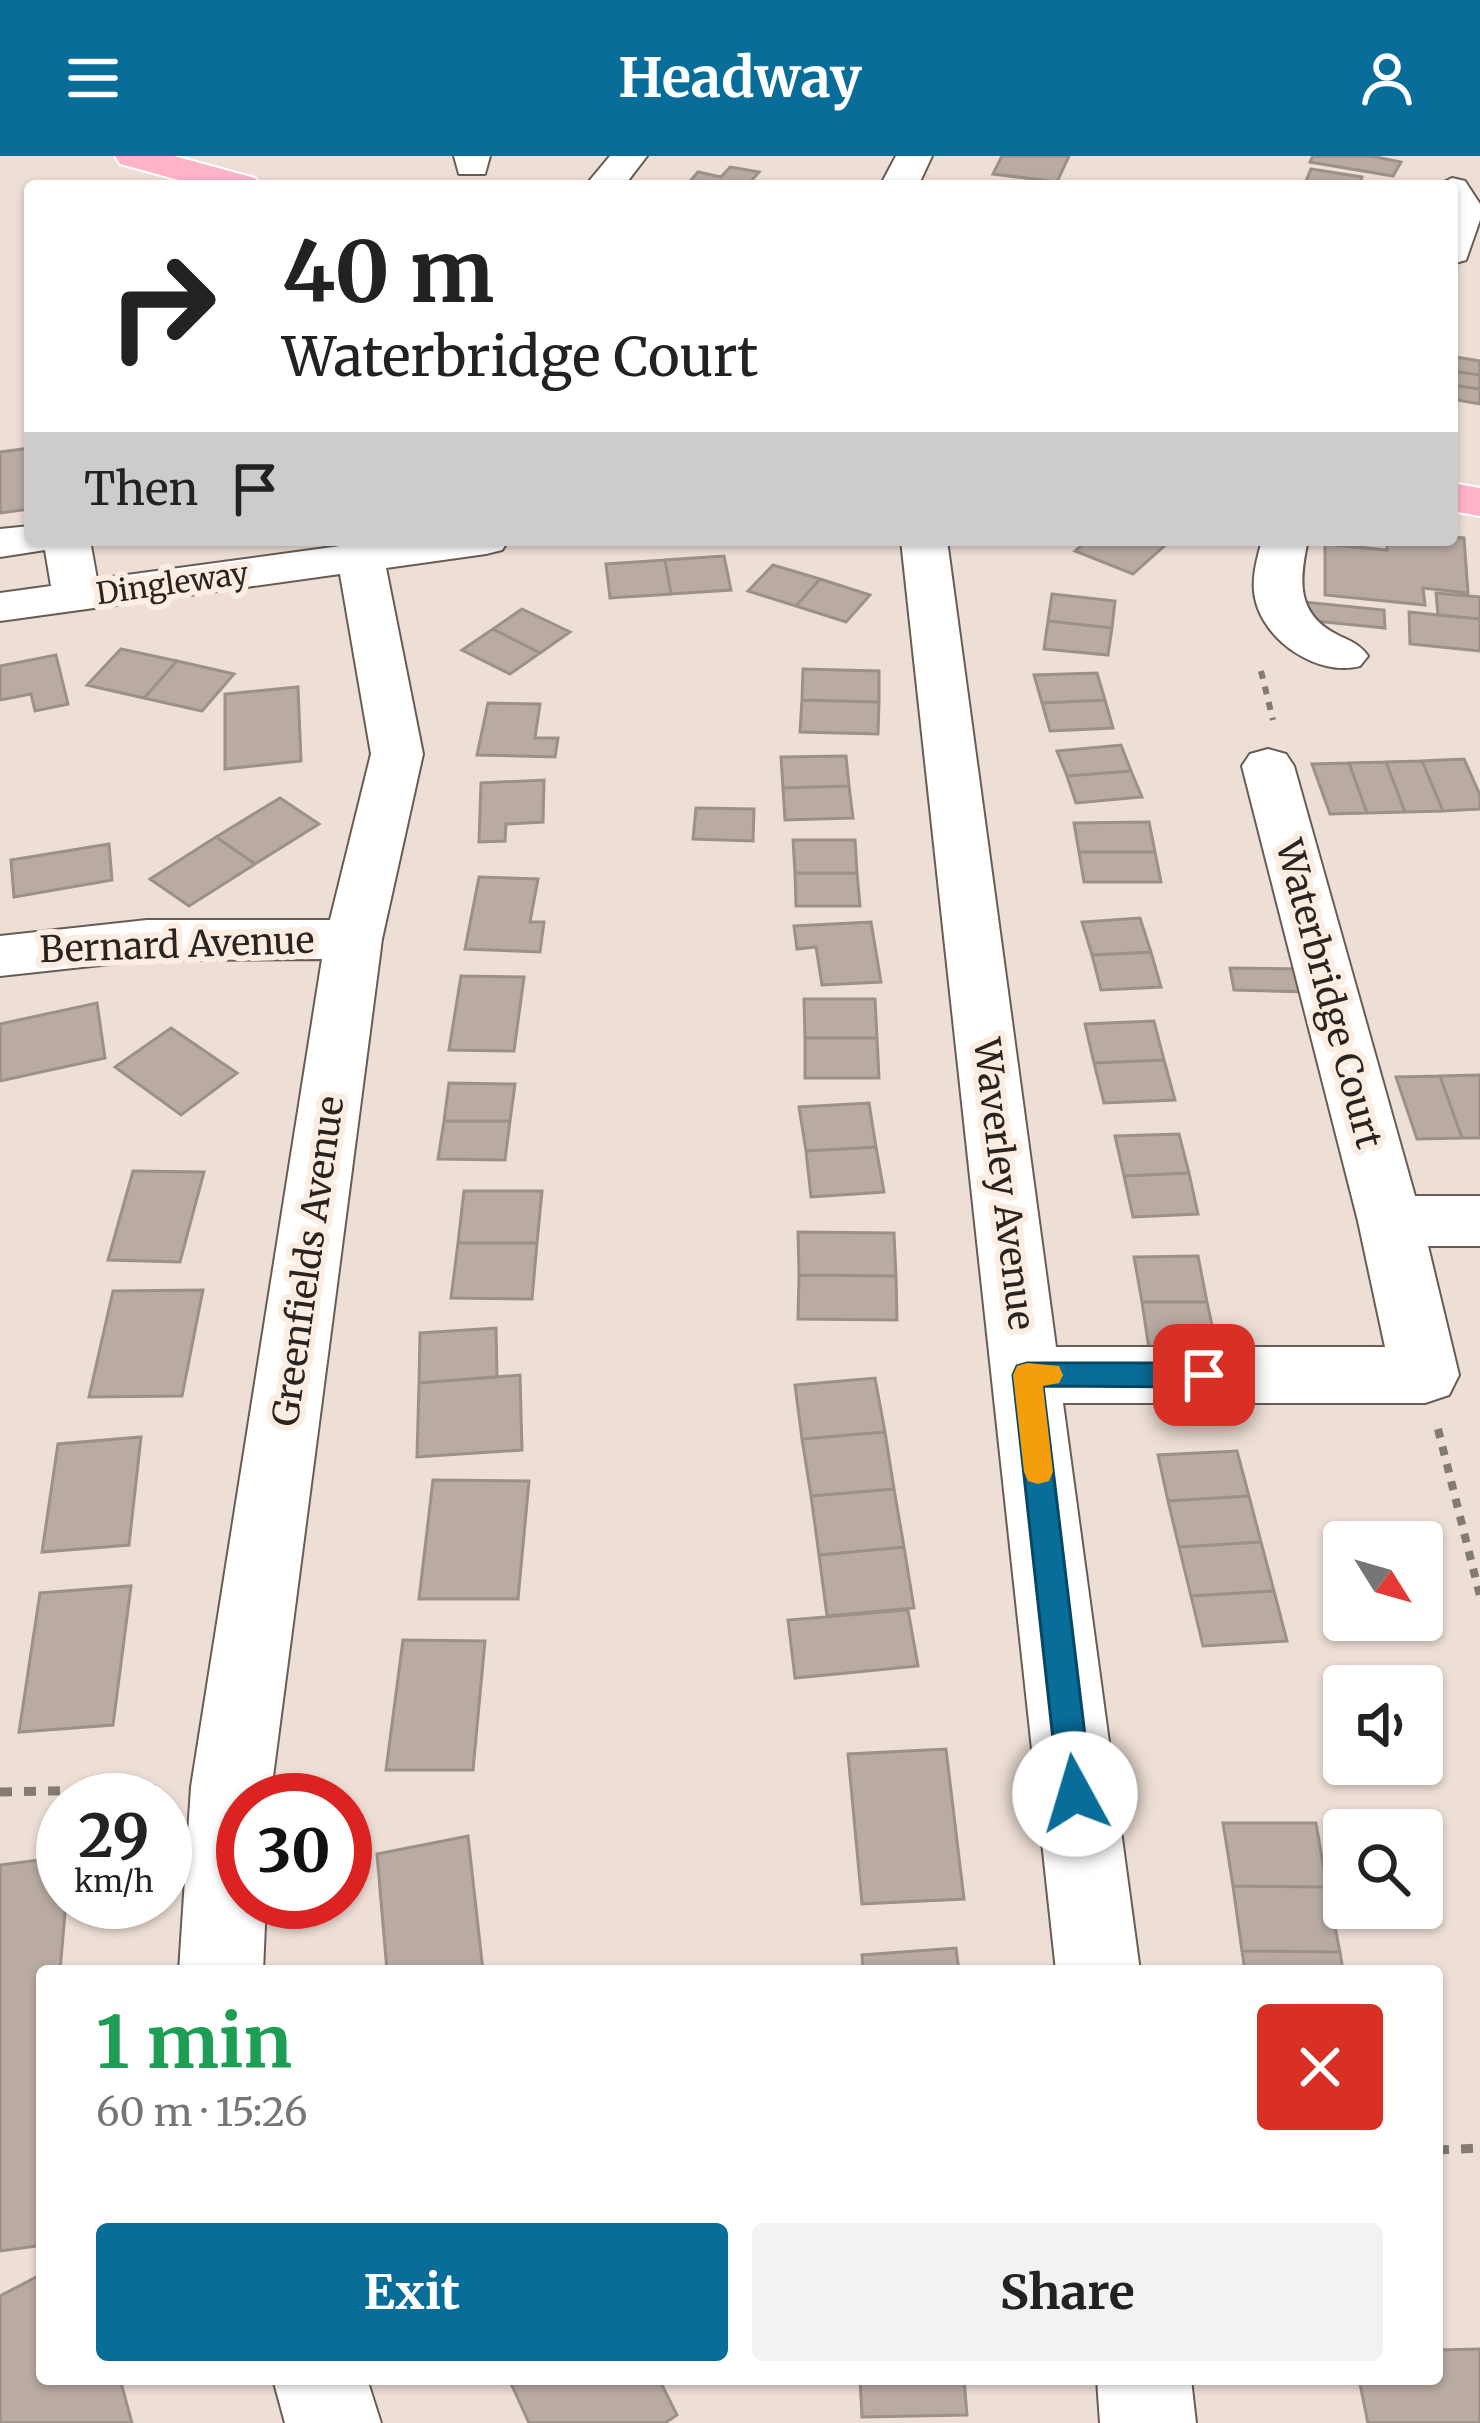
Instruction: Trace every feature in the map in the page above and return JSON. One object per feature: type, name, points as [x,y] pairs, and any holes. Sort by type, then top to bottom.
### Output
[{"type":"highway","points":[[133,156],[220,180]]},
{"type":"street","points":[[609,180],[629,156]]},
{"type":"street","points":[[1458,200],[1463,209],[1458,229]]},
{"type":"street","points":[[68,546],[76,596]]},
{"type":"street","name":"Dingleway","points":[[0,607],[439,546]]},
{"type":"street","name":"Waverley Avenue","points":[[925,546],[1097,1965]]},
{"type":"street","points":[[1283,546],[1275,575],[1284,620],[1309,643],[1343,656]]},
{"type":"street","name":"Greenfields Avenue","points":[[233,1773],[355,939],[397,754],[360,556]]},
{"type":"street","name":"Waterbridge Court","points":[[1268,766],[1390,1221],[1425,1376]]},
{"type":"street","name":"Bernard Avenue","points":[[0,956],[147,940],[355,939]]},
{"type":"street","points":[[1390,1221],[1480,1221]]},
{"type":"street","points":[[1027,1375],[1425,1376]]},
{"type":"street","name":"Greenfields Avenue","points":[[221,1965],[223,1929]]},
{"type":"street","points":[[322,2385],[333,2423]]},
{"type":"street","points":[[1145,2385],[1148,2423]]},
{"type":"path","points":[[1425,1376],[1480,1596]]},
{"type":"path","points":[[0,1792],[216,1787]]},
{"type":"path","points":[[1443,2150],[1480,2148]]},
{"type":"building","points":[[1002,156],[1069,156],[1058,180],[993,174]]},
{"type":"building","points":[[1313,156],[1371,156],[1401,162],[1393,176],[1310,162]]},
{"type":"building","points":[[730,167],[759,172],[752,180],[691,180],[698,172],[721,177]]},
{"type":"building","points":[[1311,169],[1362,177],[1361,180],[1306,180]]},
{"type":"building","points":[[1458,357],[1480,361],[1480,375],[1458,372]]},
{"type":"building","points":[[1458,372],[1480,375],[1480,389],[1458,386]]},
{"type":"building","points":[[1458,386],[1480,389],[1480,404],[1458,400]]},
{"type":"building","points":[[24,449],[24,510],[0,513],[0,452]]},
{"type":"building","points":[[1458,538],[1464,538],[1468,593],[1423,588],[1425,605],[1325,595],[1325,546],[1387,550],[1387,546],[1458,546]]},
{"type":"building","points":[[1081,546],[1164,546],[1133,574],[1075,551]]},
{"type":"building","points":[[724,556],[731,590],[671,594],[665,560]]},
{"type":"building","points":[[665,560],[671,594],[610,598],[606,564]]},
{"type":"building","points":[[773,565],[820,579],[796,606],[748,591]]},
{"type":"building","points":[[820,579],[870,595],[846,622],[796,606]]},
{"type":"building","points":[[1436,593],[1480,597],[1480,619],[1438,615]]},
{"type":"building","points":[[1052,594],[1115,601],[1112,628],[1048,621]]},
{"type":"building","points":[[1304,602],[1384,610],[1385,628],[1304,620]]},
{"type":"building","points":[[522,609],[570,632],[540,653],[493,629]]},
{"type":"building","points":[[1409,612],[1480,619],[1480,651],[1410,644]]},
{"type":"building","points":[[1048,621],[1112,628],[1108,655],[1044,649]]},
{"type":"building","points":[[493,629],[540,653],[510,674],[462,650]]},
{"type":"building","points":[[121,649],[177,661],[144,698],[87,685]]},
{"type":"building","points":[[56,655],[68,704],[35,711],[31,694],[0,700],[0,666]]},
{"type":"building","points":[[177,661],[234,674],[202,711],[144,698]]},
{"type":"building","points":[[803,669],[879,671],[879,702],[802,700]]},
{"type":"building","points":[[1097,673],[1105,700],[1042,703],[1034,675]]},
{"type":"building","points":[[298,687],[301,761],[225,769],[225,694]]},
{"type":"building","points":[[802,700],[879,702],[878,734],[800,732]]},
{"type":"building","points":[[1105,700],[1113,728],[1050,731],[1042,703]]},
{"type":"building","points":[[488,703],[540,704],[535,738],[558,738],[555,757],[477,755]]},
{"type":"building","points":[[1121,745],[1131,771],[1067,776],[1057,751]]},
{"type":"building","points":[[846,756],[849,786],[783,788],[781,757]]},
{"type":"building","points":[[1464,759],[1480,795],[1480,809],[1443,811],[1422,761]]},
{"type":"building","points":[[1422,761],[1443,811],[1405,812],[1386,762]]},
{"type":"building","points":[[1386,762],[1405,812],[1367,813],[1349,763]]},
{"type":"building","points":[[1349,763],[1367,813],[1330,814],[1312,764]]},
{"type":"building","points":[[1131,771],[1142,797],[1076,803],[1067,776]]},
{"type":"building","points":[[544,780],[543,822],[506,824],[505,841],[479,842],[481,783]]},
{"type":"building","points":[[849,786],[853,818],[785,820],[783,788]]},
{"type":"building","points":[[280,798],[319,824],[255,864],[216,837]]},
{"type":"building","points":[[696,808],[754,809],[753,841],[693,839]]},
{"type":"building","points":[[1149,822],[1155,852],[1079,852],[1074,823]]},
{"type":"building","points":[[216,837],[255,864],[189,906],[150,879]]},
{"type":"building","points":[[793,840],[855,840],[857,873],[795,873]]},
{"type":"building","points":[[109,844],[112,880],[14,897],[11,860]]},
{"type":"building","points":[[1079,852],[1155,852],[1161,882],[1084,882]]},
{"type":"building","points":[[795,873],[857,873],[860,906],[796,906]]},
{"type":"building","points":[[479,877],[538,879],[530,922],[544,922],[540,952],[465,949]]},
{"type":"building","points":[[1140,918],[1151,952],[1092,955],[1082,922]]},
{"type":"building","points":[[871,922],[881,982],[822,985],[816,947],[797,949],[794,926]]},
{"type":"building","points":[[1151,952],[1161,987],[1101,990],[1092,955]]},
{"type":"building","points":[[1230,968],[1300,969],[1305,992],[1234,990]]},
{"type":"building","points":[[461,976],[524,977],[514,1051],[449,1050]]},
{"type":"building","points":[[804,999],[875,999],[877,1038],[805,1038]]},
{"type":"building","points":[[97,1003],[105,1058],[0,1081],[0,1024]]},
{"type":"building","points":[[1154,1021],[1164,1060],[1094,1063],[1085,1024]]},
{"type":"building","points":[[171,1028],[237,1073],[181,1115],[115,1067]]},
{"type":"building","points":[[805,1038],[877,1038],[879,1078],[805,1078]]},
{"type":"building","points":[[1164,1060],[1175,1100],[1104,1103],[1094,1063]]},
{"type":"building","points":[[1480,1075],[1480,1138],[1462,1138],[1440,1076]]},
{"type":"building","points":[[1440,1076],[1462,1138],[1417,1139],[1396,1077]]},
{"type":"building","points":[[449,1083],[515,1084],[510,1121],[444,1121]]},
{"type":"building","points":[[869,1103],[876,1147],[806,1151],[799,1107]]},
{"type":"building","points":[[444,1121],[510,1121],[505,1160],[438,1159]]},
{"type":"building","points":[[1179,1134],[1189,1173],[1124,1176],[1115,1136]]},
{"type":"building","points":[[876,1147],[884,1192],[811,1197],[806,1151]]},
{"type":"building","points":[[133,1171],[204,1172],[180,1262],[108,1260]]},
{"type":"building","points":[[1189,1173],[1198,1214],[1133,1217],[1124,1176]]},
{"type":"building","points":[[464,1191],[542,1191],[537,1243],[458,1243]]},
{"type":"building","points":[[798,1232],[894,1233],[896,1276],[799,1275]]},
{"type":"building","points":[[458,1243],[537,1243],[532,1299],[451,1298]]},
{"type":"building","points":[[1198,1256],[1207,1302],[1142,1302],[1134,1257]]},
{"type":"building","points":[[799,1275],[896,1276],[897,1320],[798,1319]]},
{"type":"building","points":[[203,1290],[182,1396],[89,1397],[113,1291]]},
{"type":"building","points":[[1142,1302],[1207,1302],[1217,1348],[1149,1349]]},
{"type":"building","points":[[496,1328],[497,1377],[419,1383],[420,1333]]},
{"type":"building","points":[[520,1375],[522,1450],[417,1457],[419,1383]]},
{"type":"building","points":[[875,1378],[885,1432],[802,1439],[795,1385]]},
{"type":"building","points":[[885,1432],[894,1489],[811,1496],[802,1439]]},
{"type":"building","points":[[141,1437],[129,1545],[42,1552],[58,1444]]},
{"type":"building","points":[[1237,1451],[1249,1496],[1168,1501],[1158,1455]]},
{"type":"building","points":[[433,1480],[529,1481],[518,1599],[419,1599]]},
{"type":"building","points":[[894,1489],[904,1547],[819,1555],[811,1496]]},
{"type":"building","points":[[1249,1496],[1261,1542],[1179,1547],[1168,1501]]},
{"type":"building","points":[[1261,1542],[1274,1591],[1191,1596],[1179,1547]]},
{"type":"building","points":[[904,1547],[914,1608],[827,1616],[819,1555]]},
{"type":"building","points":[[131,1586],[113,1725],[19,1732],[40,1593]]},
{"type":"building","points":[[1274,1591],[1287,1641],[1203,1646],[1191,1596]]},
{"type":"building","points":[[908,1610],[918,1666],[795,1678],[788,1620]]},
{"type":"building","points":[[403,1640],[485,1641],[473,1770],[386,1770]]},
{"type":"building","points":[[946,1749],[964,1899],[862,1904],[848,1754]]},
{"type":"building","points":[[1223,1823],[1316,1823],[1323,1887],[1233,1886]]},
{"type":"building","points":[[468,1836],[482,1965],[386,1965],[377,1854]]},
{"type":"building","points":[[36,1860],[36,1929],[64,1929],[61,1965],[36,1965],[36,2246],[0,2251],[0,1865]]},
{"type":"building","points":[[1233,1886],[1323,1887],[1323,1929],[1335,1929],[1340,1952],[1242,1951]]},
{"type":"building","points":[[956,1948],[958,1965],[863,1965],[862,1955]]},
{"type":"building","points":[[1242,1951],[1340,1952],[1342,1965],[1244,1965]]},
{"type":"building","points":[[36,2277],[36,2385],[122,2385],[132,2423],[0,2423],[0,2296]]},
{"type":"building","points":[[1480,2349],[1480,2423],[1368,2423],[1360,2385],[1443,2385],[1443,2350]]},
{"type":"building","points":[[512,2385],[662,2385],[677,2415],[665,2423],[529,2423]]},
{"type":"building","points":[[860,2385],[964,2385],[967,2415],[862,2417]]},
{"type":"slow traffic","points":[[1038,1472],[1027,1375],[1049,1375]]},
{"type":"route","points":[[1075,1794],[1027,1375],[1204,1375]]}]
